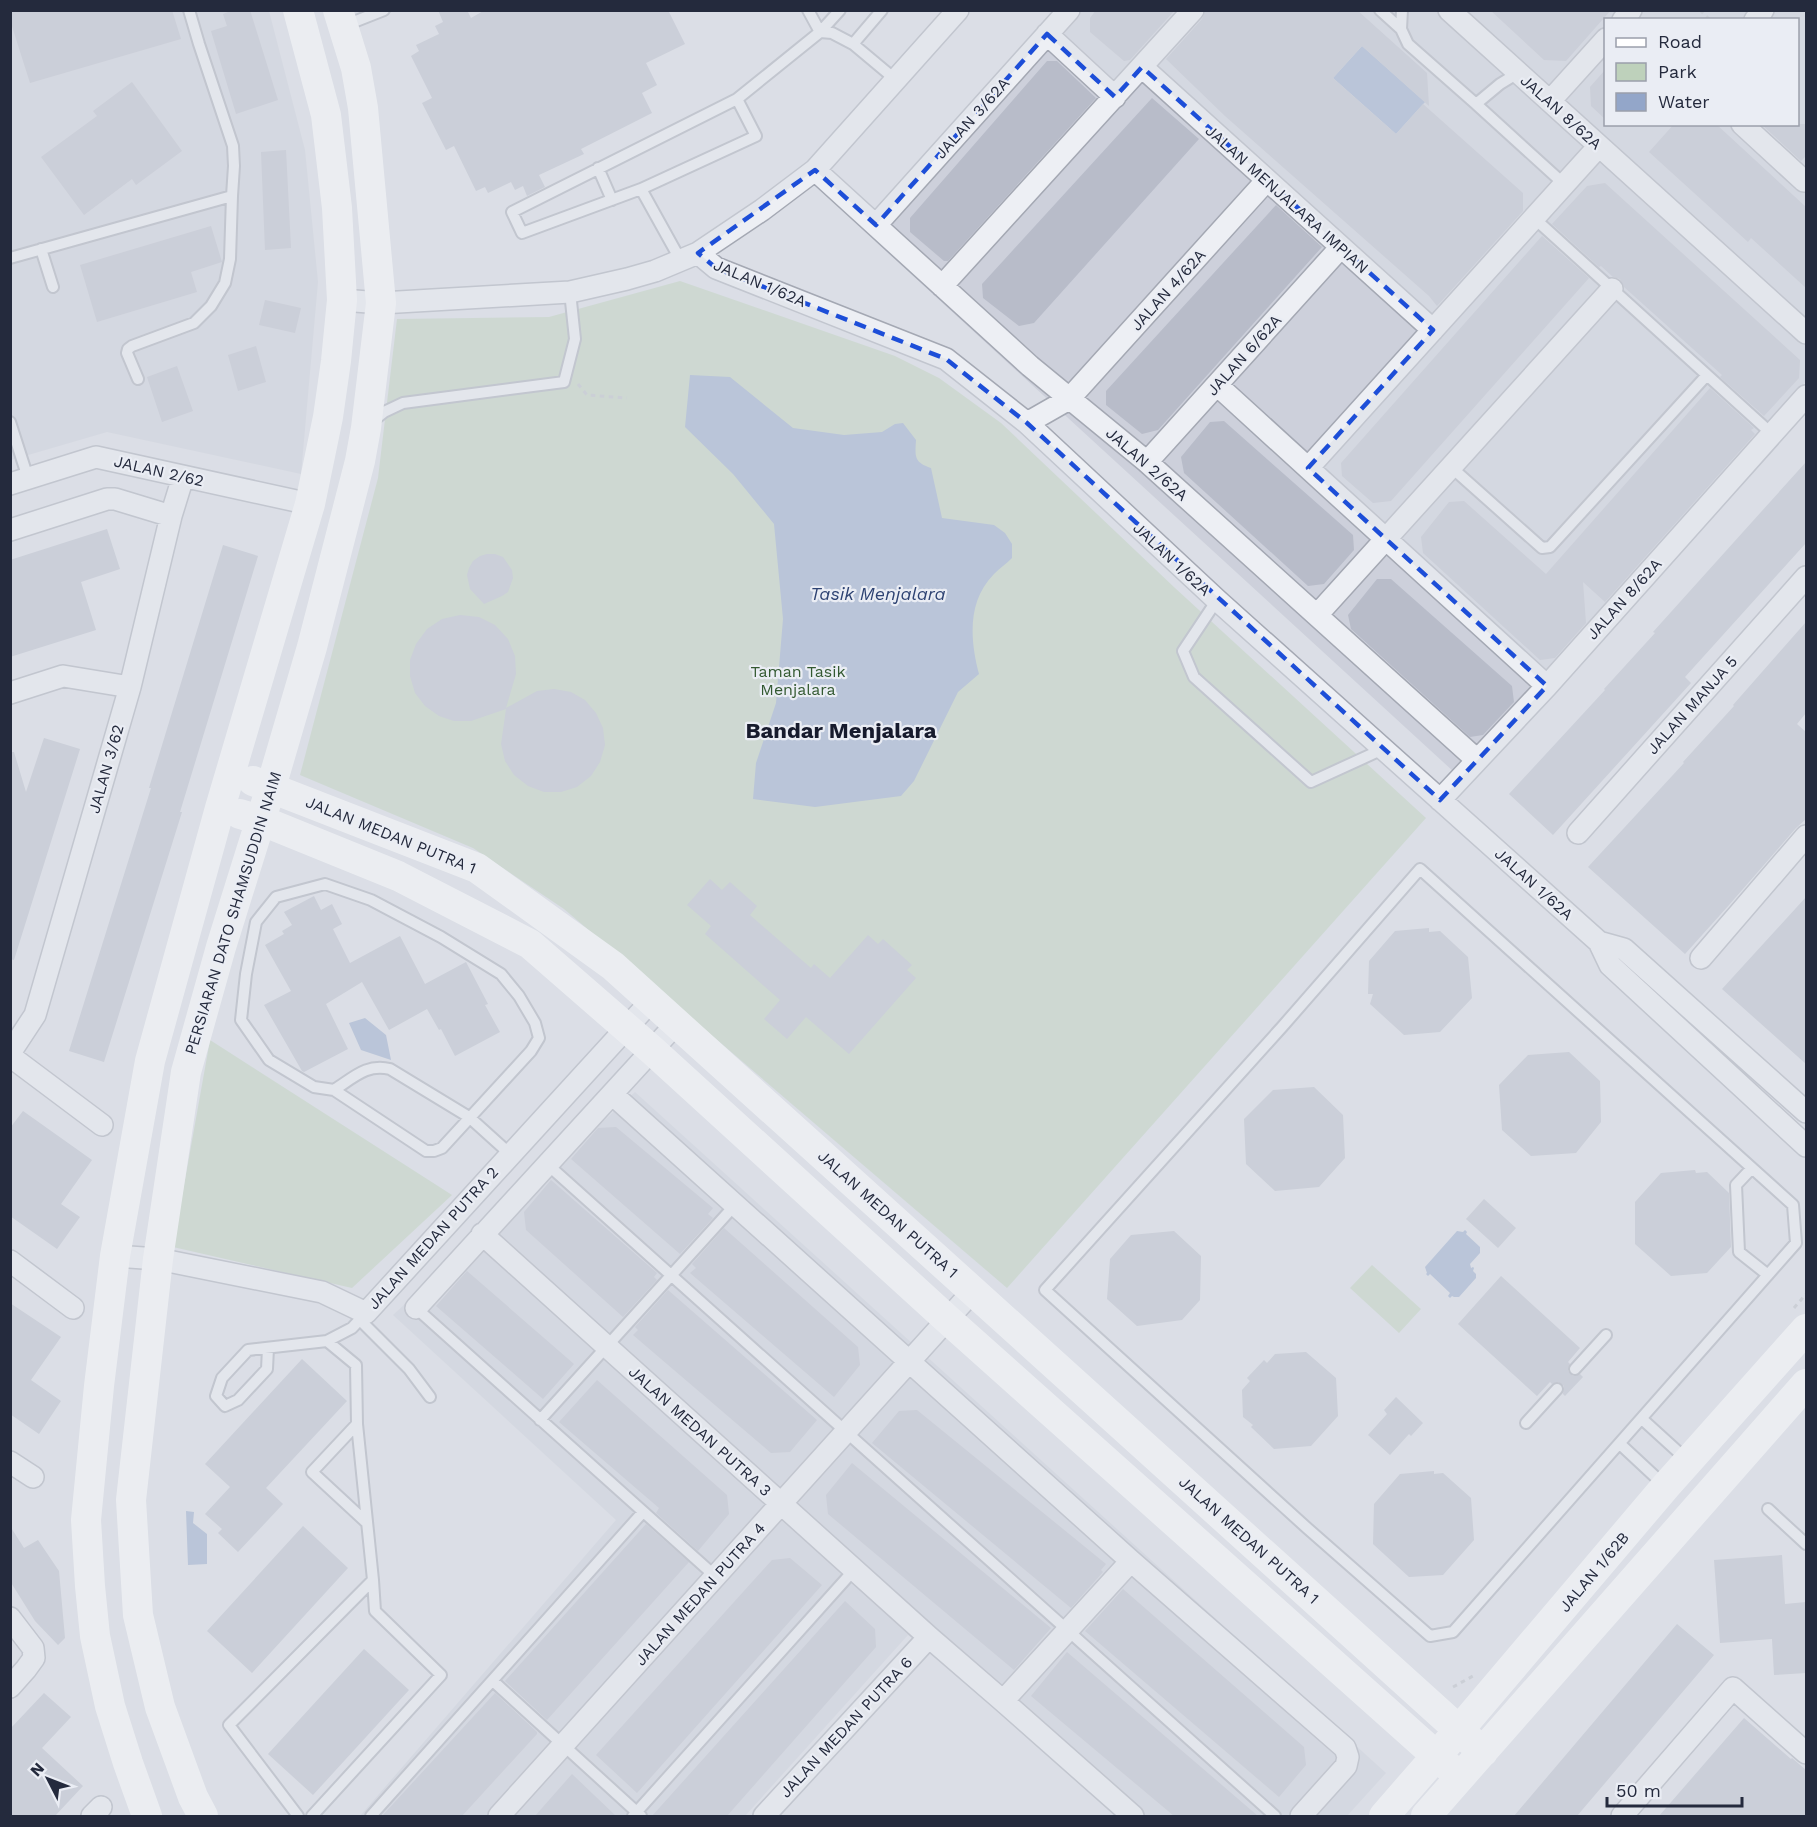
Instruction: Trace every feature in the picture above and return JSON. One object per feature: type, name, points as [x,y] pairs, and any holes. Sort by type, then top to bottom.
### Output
[{"type":"main road","points":[[147,1816],[110,1706],[95,1636],[86,1520],[115,1256],[150,1061],[220,808],[309,504],[328,417],[336,361],[342,300],[336,208],[326,115],[298,10]]},
{"type":"main road","name":"PERSIARAN DATO SHAMSUDDIN NAIM","points":[[203,1816],[193,1797],[160,1707],[138,1615],[131,1500],[158,1259],[186,1072],[221,947],[312,647],[360,461],[366,428],[381,303],[363,108],[356,68],[340,18]]},
{"type":"main road","name":"JALAN MEDAN PUTRA 1","points":[[231,774],[271,787],[477,868],[613,966],[1483,1752]]},
{"type":"main road","points":[[220,808],[260,820],[398,876],[530,944],[653,1051],[947,1319],[1460,1777]]},
{"type":"main road","name":"JALAN 1/62B","points":[[1384,1816],[1666,1486],[1806,1329]]},
{"type":"main road","name":"JALAN 1/62B","points":[[1426,1816],[1806,1384]]},
{"type":"street","name":"JALAN 1/62A","points":[[342,300],[381,303],[570,292],[655,271],[689,257],[762,210],[815,170],[958,10]]},
{"type":"street","name":"JALAN 3/62A","points":[[876,225],[1069,10]]},
{"type":"street","points":[[942,286],[1193,10]]},
{"type":"street","name":"JALAN 8/62A","points":[[1449,10],[1804,327]]},
{"type":"street","points":[[1047,34],[1115,96]]},
{"type":"street","points":[[1550,101],[1604,40]]},
{"type":"street","name":"JALAN MENJALARA IMPIAN","points":[[1142,67],[1433,330]]},
{"type":"street","points":[[1744,126],[1806,182]]},
{"type":"street","points":[[1308,468],[1599,146]]},
{"type":"street","name":"JALAN 2/62A","points":[[815,170],[1030,366],[1147,462],[1477,760]]},
{"type":"street","name":"JALAN 4/62A","points":[[1027,423],[1069,399],[1267,180]]},
{"type":"street","name":"JALAN 6/62A","points":[[1147,462],[1341,247]]},
{"type":"street","name":"JALAN 1/62A","points":[[689,257],[946,358],[1027,423],[1217,600],[1599,942],[1610,965],[1806,1146]]},
{"type":"street","points":[[1317,615],[1612,289]]},
{"type":"street","points":[[1217,385],[1547,686]]},
{"type":"street","name":"JALAN 8/62A","points":[[1440,800],[1547,686],[1806,396]]},
{"type":"street","name":"JALAN 2/62","points":[[19,481],[96,457],[309,504]]},
{"type":"street","name":"JALAN 3/62","points":[[10,1055],[35,1015],[130,687],[171,516],[183,477]]},
{"type":"street","points":[[11,527],[107,499],[171,516]]},
{"type":"street","name":"JALAN MANJA 5","points":[[1578,833],[1806,577]]},
{"type":"street","points":[[10,693],[63,676],[130,687]]},
{"type":"street","points":[[1701,958],[1806,836]]},
{"type":"street","name":"JALAN 1/62A","points":[[1599,942],[1624,949],[1806,1112]]},
{"type":"street","name":"JALAN MEDAN PUTRA 2","points":[[115,1256],[158,1259],[322,1292],[363,1316],[651,1000]]},
{"type":"street","points":[[416,1308],[676,1024]]},
{"type":"street","points":[[10,1055],[102,1125]]},
{"type":"street","points":[[612,1094],[1131,1561],[1346,1748],[1348,1757],[1346,1766],[1301,1816]]},
{"type":"street","name":"JALAN MEDAN PUTRA 3","points":[[482,1234],[928,1637],[1133,1816]]},
{"type":"street","points":[[10,1261],[73,1308]]},
{"type":"street","name":"JALAN MEDAN PUTRA 4","points":[[499,1816],[973,1291]]},
{"type":"street","points":[[10,1462],[33,1477]]},
{"type":"street","points":[[1004,1701],[1131,1561]]},
{"type":"street","points":[[10,1618],[33,1648],[34,1658],[27,1670],[10,1687]]},
{"type":"street","name":"JALAN MEDAN PUTRA 6","points":[[764,1816],[928,1637]]},
{"type":"street","points":[[1622,1816],[1733,1688],[1806,1753]]},
{"type":"lane","points":[[138,379],[127,353],[128,349],[132,345],[194,323],[211,306],[225,283],[230,259],[233,146],[189,10]]},
{"type":"lane","points":[[340,18],[384,10]]},
{"type":"lane","points":[[808,10],[820,32]]},
{"type":"lane","points":[[737,99],[756,136],[641,189],[522,233],[512,212],[737,99],[820,32],[840,10]]},
{"type":"lane","points":[[853,44],[882,10]]},
{"type":"lane","points":[[1380,10],[1401,29],[1408,44],[1564,184]]},
{"type":"lane","points":[[1401,29],[1402,10]]},
{"type":"lane","points":[[820,32],[832,33],[853,44],[896,80]]},
{"type":"lane","points":[[1476,104],[1500,84],[1518,73]]},
{"type":"lane","points":[[598,168],[612,200]]},
{"type":"lane","points":[[641,189],[689,257]]},
{"type":"lane","points":[[10,258],[232,196]]},
{"type":"lane","points":[[1534,218],[1772,434]]},
{"type":"lane","points":[[41,249],[53,287]]},
{"type":"lane","points":[[366,428],[384,412],[403,403],[564,382],[575,339],[570,292]]},
{"type":"lane","points":[[1451,467],[1542,548],[1550,547],[1707,375]]},
{"type":"lane","points":[[10,422],[19,481]]},
{"type":"lane","points":[[1217,600],[1183,651],[1194,677],[1311,783],[1383,749]]},
{"type":"lane","points":[[1420,869],[1793,1204],[1796,1243],[1768,1275],[1453,1632],[1430,1636],[1307,1528],[1045,1290],[1282,1027],[1420,869]]},
{"type":"lane","points":[[325,884],[371,900],[441,937],[501,974],[519,996],[535,1023],[539,1038],[531,1051],[442,1148],[434,1151],[426,1151],[334,1090],[314,1087],[269,1060],[241,1020],[246,974],[256,922],[276,897],[325,884]]},
{"type":"lane","points":[[334,1090],[367,1069],[379,1066],[390,1070],[469,1118],[510,1154]]},
{"type":"lane","points":[[548,1164],[1275,1816]]},
{"type":"lane","points":[[1752,1168],[1736,1185],[1739,1252],[1768,1275]]},
{"type":"lane","points":[[540,1420],[735,1205]]},
{"type":"lane","points":[[416,1308],[715,1576]]},
{"type":"lane","points":[[268,1347],[267,1369],[238,1400],[225,1406],[216,1396],[222,1378],[248,1350],[268,1347],[327,1341],[352,1328],[363,1316],[430,1397]]},
{"type":"lane","points":[[1575,1369],[1606,1335]]},
{"type":"lane","points":[[312,1816],[441,1675],[375,1611],[357,1424],[356,1365],[327,1341]]},
{"type":"lane","points":[[1526,1423],[1557,1389]]},
{"type":"lane","points":[[1642,1419],[1689,1461]]},
{"type":"lane","points":[[357,1424],[312,1472],[366,1522]]},
{"type":"lane","points":[[1620,1444],[1666,1486]]},
{"type":"lane","points":[[1768,1509],[1806,1544]]},
{"type":"lane","points":[[371,1816],[644,1512]]},
{"type":"lane","points":[[493,1681],[637,1815],[854,1570]]},
{"type":"lane","points":[[298,1816],[229,1725],[373,1580]]},
{"type":"path","points":[[564,382],[575,380],[586,395],[627,398]]},
{"type":"highlighted area","points":[[1047,34],[1115,97],[1142,67],[1433,330],[1308,468],[1547,686],[1440,800],[1027,423],[946,359],[716,268],[698,253],[815,170],[876,225]]},
{"type":"shaded area","points":[[11,11],[269,11],[305,150],[318,282],[301,474],[107,432],[11,460]]},
{"type":"shaded area","points":[[1067,11],[1806,11],[1806,381],[1454,772],[875,241],[1076,19]]},
{"type":"shaded area","points":[[635,1092],[1386,1773],[1347,1816],[1135,1816],[908,1635],[745,1816],[360,1816],[616,1520],[393,1315]]},
{"type":"green space","name":"Taman Tasik Menjalara","points":[[680,281],[895,356],[939,378],[1001,423],[1175,588],[1426,818],[1007,1288],[564,909],[473,848],[300,775],[378,478],[397,319],[549,317]]},
{"type":"green space","points":[[210,1040],[452,1195],[352,1288],[173,1247]]},
{"type":"green space","points":[[1372,1265],[1421,1309],[1399,1333],[1350,1288]]},
{"type":"water","points":[[1362,46],[1425,102],[1396,134],[1333,78]]},
{"type":"water","name":"Tasik Menjalara","points":[[690,375],[730,377],[793,428],[844,435],[882,432],[895,424],[903,423],[916,440],[917,458],[931,468],[942,518],[994,525],[1005,533],[1012,544],[1012,558],[985,585],[975,609],[973,635],[979,674],[958,692],[914,781],[901,796],[815,807],[753,799],[756,763],[776,703],[783,619],[774,524],[733,474],[685,427]]},
{"type":"water","points":[[365,1018],[386,1035],[391,1060],[361,1050],[349,1023]]},
{"type":"water","points":[[1465,1230],[1466,1234],[1480,1247],[1480,1253],[1470,1264],[1471,1268],[1474,1268],[1476,1278],[1459,1297],[1450,1298],[1448,1296],[1450,1293],[1430,1274],[1428,1276],[1426,1274],[1425,1267],[1457,1231]]},
{"type":"water","points":[[186,1511],[194,1512],[193,1523],[207,1534],[207,1564],[188,1565]]},
{"type":"building","points":[[10,10],[172,10],[181,39],[30,83],[10,20]]},
{"type":"building","points":[[233,10],[250,10],[278,100],[236,114],[211,31],[227,26],[223,14]]},
{"type":"building","points":[[438,10],[467,10],[471,18],[485,10],[668,10],[685,44],[646,63],[657,85],[642,93],[652,113],[581,149],[584,154],[539,175],[545,187],[527,196],[523,186],[515,190],[511,182],[488,193],[485,187],[476,191],[454,146],[446,150],[422,103],[432,98],[411,56],[419,51],[416,45],[439,34],[435,26],[443,22]]},
{"type":"building","points":[[1096,10],[1175,10],[1130,60],[1124,61],[1090,32],[1090,18]]},
{"type":"building","points":[[1205,10],[1357,10],[1427,73],[1429,106],[1362,46],[1333,78],[1396,134],[1423,104],[1523,193],[1523,211],[1437,306],[1429,296],[1225,116],[1166,59],[1202,19]]},
{"type":"building","points":[[1490,10],[1611,10],[1566,61],[1544,60]]},
{"type":"building","points":[[1047,61],[1057,61],[1096,98],[948,261],[944,261],[910,232],[910,218]]},
{"type":"building","points":[[1604,71],[1604,118],[1591,106],[1590,87]]},
{"type":"building","points":[[132,82],[182,151],[136,185],[132,179],[84,215],[41,157],[97,116],[93,111]]},
{"type":"building","points":[[1152,98],[1199,139],[1034,323],[1019,326],[983,298],[982,284]]},
{"type":"building","points":[[1806,124],[1806,156],[1801,161],[1763,126]]},
{"type":"building","points":[[1672,126],[1718,126],[1806,207],[1806,288],[1751,238],[1748,242],[1649,152]]},
{"type":"building","points":[[286,150],[291,248],[265,250],[261,152]]},
{"type":"building","points":[[1605,183],[1800,360],[1799,378],[1764,416],[1624,287],[1620,279],[1613,277],[1601,266],[1599,267],[1552,224],[1587,186]]},
{"type":"building","points":[[1276,205],[1322,247],[1158,430],[1142,434],[1106,405],[1106,391]]},
{"type":"building","points":[[211,226],[222,262],[191,272],[197,292],[97,322],[80,265]]},
{"type":"building","points":[[1542,236],[1589,278],[1391,501],[1373,503],[1342,476],[1341,463]]},
{"type":"building","points":[[265,300],[301,308],[295,333],[259,325]]},
{"type":"building","points":[[256,346],[266,382],[238,391],[228,355]]},
{"type":"building","points":[[177,366],[193,411],[162,422],[147,377]]},
{"type":"building","points":[[1710,388],[1754,428],[1751,430],[1755,434],[1605,602],[1583,582],[1586,623],[1555,658],[1540,660],[1423,553],[1421,537],[1449,502],[1464,501],[1546,574]]},
{"type":"building","points":[[1224,421],[1353,535],[1354,550],[1324,584],[1308,586],[1184,473],[1181,457],[1210,422]]},
{"type":"building","points":[[1806,462],[1806,543],[1685,677],[1691,683],[1553,835],[1509,794],[1605,690],[1655,633],[1653,632]]},
{"type":"building","points":[[107,529],[120,569],[81,582],[96,630],[10,657],[10,560]]},
{"type":"building","points":[[223,545],[258,556],[180,812],[182,812],[104,1062],[69,1051],[151,788],[149,788]]},
{"type":"building","points":[[487,554],[503,557],[512,570],[513,578],[508,592],[484,604],[470,589],[467,575],[473,561]]},
{"type":"building","points":[[1377,579],[1391,579],[1512,686],[1514,702],[1483,735],[1470,737],[1351,629],[1348,615]]},
{"type":"building","points":[[460,615],[479,617],[495,625],[508,639],[515,656],[516,674],[506,708],[537,691],[554,689],[571,692],[585,700],[596,713],[603,728],[605,745],[600,762],[591,776],[577,787],[561,792],[544,792],[528,786],[514,775],[505,761],[501,744],[506,709],[471,721],[454,721],[439,716],[425,706],[415,693],[410,676],[410,660],[416,644],[427,629],[442,619]]},
{"type":"building","points":[[1806,622],[1806,713],[1797,724],[1806,732],[1806,819],[1685,954],[1588,867],[1684,763]]},
{"type":"building","points":[[44,738],[80,749],[14,960],[10,959],[10,752],[14,752],[26,792]]},
{"type":"building","points":[[710,879],[722,890],[730,882],[757,906],[750,915],[811,968],[814,964],[830,978],[868,935],[878,944],[883,939],[912,965],[907,970],[916,978],[849,1054],[806,1017],[787,1039],[764,1019],[780,1000],[705,934],[711,926],[687,905]]},
{"type":"building","points":[[314,896],[321,910],[332,904],[342,924],[333,929],[350,963],[400,936],[425,984],[466,962],[500,1032],[455,1056],[427,1009],[389,1030],[362,982],[326,1004],[348,1049],[302,1071],[264,1005],[291,991],[265,945],[284,934],[282,931],[292,925],[284,912]]},
{"type":"building","points":[[1806,897],[1806,1064],[1722,989]]},
{"type":"building","points":[[1429,928],[1429,932],[1440,931],[1468,957],[1472,998],[1440,1032],[1404,1035],[1370,1004],[1373,994],[1368,994],[1369,961],[1395,931]]},
{"type":"building","points":[[1569,1052],[1600,1081],[1601,1122],[1576,1153],[1531,1156],[1502,1130],[1499,1085],[1528,1055]]},
{"type":"building","points":[[1314,1087],[1343,1115],[1345,1158],[1319,1187],[1275,1191],[1246,1164],[1244,1119],[1273,1090]]},
{"type":"building","points":[[23,1111],[92,1160],[61,1204],[80,1217],[57,1249],[10,1216],[10,1128]]},
{"type":"building","points":[[616,1127],[713,1208],[708,1214],[713,1218],[680,1254],[571,1159],[598,1128]]},
{"type":"building","points":[[1695,1170],[1696,1173],[1707,1172],[1729,1193],[1731,1247],[1707,1273],[1671,1276],[1635,1244],[1635,1202],[1661,1173]]},
{"type":"building","points":[[551,1180],[657,1273],[654,1277],[657,1280],[623,1317],[526,1230],[524,1212]]},
{"type":"building","points":[[1484,1199],[1516,1228],[1498,1248],[1466,1219]]},
{"type":"building","points":[[724,1228],[858,1347],[860,1365],[834,1397],[690,1273],[696,1268],[692,1264]]},
{"type":"building","points":[[1174,1231],[1201,1256],[1200,1300],[1182,1320],[1137,1326],[1107,1299],[1110,1259],[1131,1235]]},
{"type":"building","points":[[467,1271],[574,1364],[543,1399],[436,1306]]},
{"type":"building","points":[[1501,1276],[1580,1348],[1568,1362],[1570,1364],[1568,1371],[1573,1376],[1580,1374],[1583,1377],[1565,1396],[1564,1386],[1558,1382],[1552,1384],[1550,1382],[1537,1396],[1458,1324]]},
{"type":"building","points":[[668,1290],[817,1420],[790,1452],[771,1453],[633,1335],[638,1330],[635,1327]]},
{"type":"building","points":[[10,1303],[61,1337],[31,1380],[61,1401],[39,1434],[10,1414]]},
{"type":"building","points":[[1306,1352],[1336,1378],[1338,1416],[1311,1446],[1274,1449],[1243,1417],[1242,1390],[1250,1381],[1247,1378],[1264,1360],[1267,1363],[1275,1354]]},
{"type":"building","points":[[302,1359],[347,1401],[266,1488],[283,1504],[238,1552],[218,1533],[222,1529],[205,1514],[230,1487],[205,1464]]},
{"type":"building","points":[[597,1380],[727,1495],[729,1514],[698,1551],[656,1513],[659,1508],[559,1422]]},
{"type":"building","points":[[1396,1397],[1423,1423],[1411,1436],[1409,1434],[1390,1455],[1368,1435],[1387,1414],[1384,1410]]},
{"type":"building","points":[[917,1410],[1106,1564],[1101,1570],[1103,1572],[1071,1608],[872,1443],[899,1411]]},
{"type":"building","points":[[852,1463],[1051,1628],[1014,1670],[828,1514],[826,1495]]},
{"type":"building","points":[[1434,1471],[1434,1474],[1443,1473],[1471,1498],[1474,1540],[1443,1575],[1409,1577],[1373,1544],[1374,1504],[1400,1474]]},
{"type":"building","points":[[646,1524],[689,1562],[547,1720],[505,1681]]},
{"type":"building","points":[[10,1526],[24,1548],[38,1540],[59,1571],[65,1638],[58,1645],[35,1621],[10,1581]]},
{"type":"building","points":[[303,1526],[348,1568],[252,1673],[207,1631]]},
{"type":"building","points":[[1782,1555],[1785,1604],[1806,1602],[1806,1673],[1774,1675],[1772,1639],[1720,1643],[1714,1560]]},
{"type":"building","points":[[790,1558],[822,1585],[637,1793],[596,1755],[772,1560]]},
{"type":"building","points":[[1123,1589],[1304,1747],[1306,1765],[1279,1797],[1085,1631]]},
{"type":"building","points":[[845,1601],[875,1629],[876,1647],[727,1816],[652,1816]]},
{"type":"building","points":[[1677,1624],[1714,1655],[1577,1816],[1514,1816]]},
{"type":"building","points":[[364,1649],[409,1690],[313,1795],[268,1754]]},
{"type":"building","points":[[1067,1652],[1258,1816],[1174,1816],[1031,1696]]},
{"type":"building","points":[[44,1693],[71,1717],[42,1748],[83,1786],[55,1816],[10,1816],[10,1729]]},
{"type":"building","points":[[495,1693],[537,1734],[462,1816],[382,1816]]},
{"type":"building","points":[[1744,1718],[1806,1770],[1806,1816],[1659,1816]]},
{"type":"building","points":[[572,1774],[616,1816],[535,1816]]},
{"type":"district","name":"Bandar Menjalara","points":[[841,730]]}]
